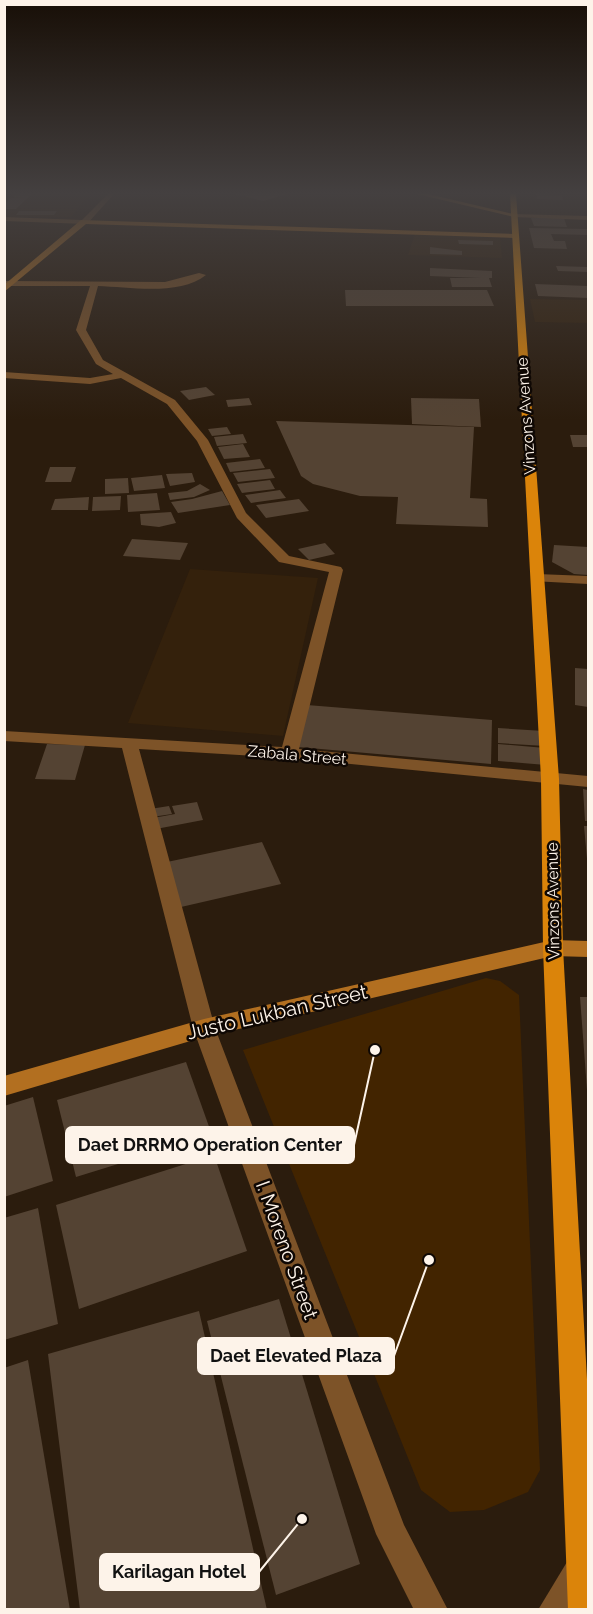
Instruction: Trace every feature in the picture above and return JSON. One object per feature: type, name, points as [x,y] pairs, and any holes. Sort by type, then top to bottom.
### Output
[{"type":"main road","name":"Vinzons Avenue","points":[[517,269],[550,779],[553,948],[585,1568],[584,1610]]},
{"type":"street","points":[[6,286],[26,269]]},
{"type":"street","points":[[6,286],[175,283],[195,279],[202,274]]},
{"type":"street","points":[[95,284],[81,330],[99,362],[171,402],[202,440],[241,515],[284,559],[336,570],[289,753]]},
{"type":"street","points":[[4,375],[90,381],[123,375]]},
{"type":"street","points":[[537,578],[588,580]]},
{"type":"street","name":"Zabala Street","points":[[4,736],[289,753],[588,781]]},
{"type":"street","name":"I. Moreno Street","points":[[129,743],[204,1028],[392,1534],[432,1610]]},
{"type":"street","name":"Justo Lukban Street","points":[[4,1086],[204,1028],[553,948],[588,950]]},
{"type":"street","points":[[554,1610],[585,1568]]},
{"type":"shaded area","points":[[530,299],[588,300],[588,323],[535,322]]},
{"type":"shaded area","points":[[190,569],[318,578],[283,736],[128,723]]},
{"type":"shaded area","points":[[486,978],[500,981],[519,995],[540,1470],[528,1492],[484,1510],[450,1512],[421,1490],[243,1050]]},
{"type":"building","points":[[430,269],[492,271],[492,278],[489,278],[492,287],[452,287],[450,278],[481,278],[430,276]]},
{"type":"building","points":[[557,269],[588,269],[588,272]]},
{"type":"building","points":[[535,284],[588,286],[588,298],[538,296]]},
{"type":"building","points":[[345,290],[487,290],[494,306],[346,306]]},
{"type":"building","points":[[206,387],[215,395],[189,400],[180,391]]},
{"type":"building","points":[[249,398],[252,405],[228,407],[226,400]]},
{"type":"building","points":[[411,398],[479,399],[481,427],[412,424]]},
{"type":"building","points":[[276,421],[474,427],[470,498],[487,499],[488,527],[396,524],[398,497],[360,496],[313,484],[301,476]]},
{"type":"building","points":[[227,427],[231,434],[212,436],[208,429]]},
{"type":"building","points":[[243,434],[247,443],[217,446],[214,437]]},
{"type":"building","points":[[570,435],[588,435],[588,447],[573,447]]},
{"type":"building","points":[[243,444],[250,457],[224,459],[218,447]]},
{"type":"building","points":[[260,459],[265,468],[230,472],[226,463]]},
{"type":"building","points":[[50,467],[76,467],[71,482],[45,482]]},
{"type":"building","points":[[270,469],[275,478],[238,482],[233,473]]},
{"type":"building","points":[[192,473],[195,482],[170,486],[166,474]]},
{"type":"building","points":[[162,475],[165,488],[134,491],[131,478]]},
{"type":"building","points":[[128,478],[129,493],[105,494],[105,479]]},
{"type":"building","points":[[270,480],[275,489],[242,493],[237,484]]},
{"type":"building","points":[[200,484],[210,490],[194,497],[170,500],[168,493],[187,491]]},
{"type":"building","points":[[280,490],[286,498],[251,503],[245,495]]},
{"type":"building","points":[[222,491],[230,505],[178,513],[171,502],[192,499]]},
{"type":"building","points":[[157,493],[160,510],[128,512],[127,495]]},
{"type":"building","points":[[121,496],[120,510],[92,511],[93,497]]},
{"type":"building","points":[[89,497],[88,510],[51,510],[55,499]]},
{"type":"building","points":[[299,499],[309,511],[266,518],[256,505]]},
{"type":"building","points":[[171,512],[176,523],[159,527],[141,525],[140,514]]},
{"type":"building","points":[[132,539],[188,543],[180,560],[123,556]]},
{"type":"building","points":[[325,543],[335,554],[309,560],[298,549]]},
{"type":"building","points":[[554,545],[588,547],[588,575],[574,574],[552,562]]},
{"type":"building","points":[[575,668],[588,669],[588,707],[575,705]]},
{"type":"building","points":[[307,705],[492,720],[491,764],[298,747]]},
{"type":"building","points":[[498,728],[544,731],[545,746],[498,743]]},
{"type":"building","points":[[47,744],[85,745],[75,780],[35,779]]},
{"type":"building","points":[[498,744],[545,748],[546,765],[498,761]]},
{"type":"building","points":[[583,789],[588,790],[588,821],[585,821]]},
{"type":"building","points":[[197,802],[203,820],[156,829],[153,818],[175,814],[172,806]]},
{"type":"building","points":[[169,806],[172,814],[152,817],[150,809]]},
{"type":"building","points":[[584,826],[588,826],[588,859],[587,859]]},
{"type":"building","points":[[262,842],[281,884],[181,907],[167,862]]},
{"type":"building","points":[[580,997],[588,997],[588,1090],[587,1090]]},
{"type":"building","points":[[186,1062],[212,1135],[76,1177],[57,1100]]},
{"type":"building","points":[[33,1097],[53,1181],[4,1197],[4,1106]]},
{"type":"building","points":[[214,1155],[247,1251],[79,1309],[56,1205]]},
{"type":"building","points":[[38,1208],[58,1324],[4,1340],[4,1218]]},
{"type":"building","points":[[279,1299],[360,1564],[276,1595],[207,1321]]},
{"type":"building","points":[[199,1311],[267,1610],[80,1610],[48,1354]]},
{"type":"building","points":[[28,1360],[70,1610],[4,1610],[4,1368]]},
{"type":"place","name":"Daet DRRMO Operation Center","points":[[375,1050]]},
{"type":"place","name":"Daet Elevated Plaza","points":[[429,1260]]},
{"type":"place","name":"Karilagan Hotel","points":[[302,1519]]}]
